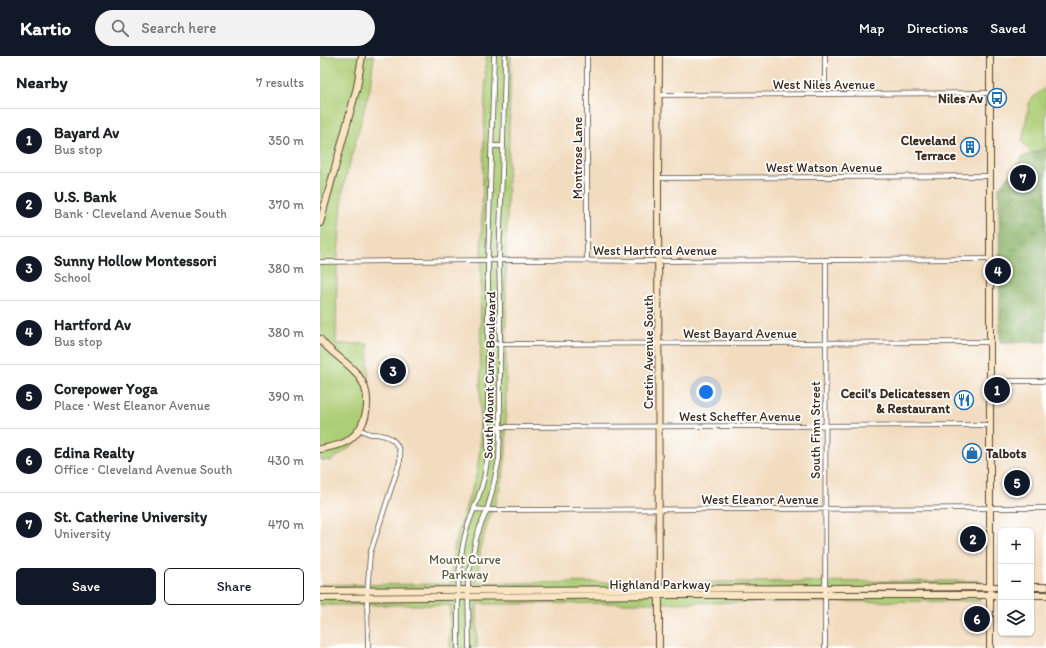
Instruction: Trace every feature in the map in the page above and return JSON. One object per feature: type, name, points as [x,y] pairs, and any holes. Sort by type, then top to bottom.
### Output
[{"type":"street","points":[[320,223],[357,88],[362,56]]},
{"type":"street","name":"South Mount Curve Boulevard","points":[[458,648],[458,572],[465,536],[482,488],[488,450],[488,260],[494,56]]},
{"type":"street","name":"South Mount Curve Boulevard","points":[[469,648],[469,593],[472,557],[480,527],[491,496],[499,459],[499,260],[505,56]]},
{"type":"street","name":"Montrose Lane","points":[[587,56],[587,260]]},
{"type":"street","name":"Cretin Avenue South","points":[[659,56],[659,648]]},
{"type":"street","points":[[825,56],[825,94]]},
{"type":"street","points":[[990,56],[990,648]]},
{"type":"street","name":"West Niles Avenue","points":[[659,95],[990,93]]},
{"type":"street","points":[[491,146],[503,146]]},
{"type":"street","name":"West Watson Avenue","points":[[658,178],[990,176]]},
{"type":"street","name":"West Hartford Avenue","points":[[320,262],[488,260],[658,261],[990,259]]},
{"type":"street","name":"South Finn Street","points":[[825,648],[826,260]]},
{"type":"street","points":[[320,339],[357,374],[365,388],[368,403],[363,423],[354,436],[342,444],[320,449]]},
{"type":"street","name":"West Bayard Avenue","points":[[489,344],[991,342]]},
{"type":"street","points":[[990,381],[1046,381]]},
{"type":"street","name":"West Scheffer Avenue","points":[[489,428],[991,425]]},
{"type":"street","points":[[359,429],[371,434],[391,438],[398,447],[400,454],[400,461],[370,554],[367,597],[368,648]]},
{"type":"street","name":"West Eleanor Avenue","points":[[474,509],[1046,508]]},
{"type":"street","name":"Highland Parkway","points":[[825,592],[998,587]]},
{"type":"street","points":[[1034,587],[1046,587]]},
{"type":"street","name":"Highland Parkway","points":[[320,591],[368,590],[458,593],[825,592],[998,595]]},
{"type":"street","name":"Highland Parkway","points":[[320,598],[458,593]]},
{"type":"street","points":[[1034,595],[1046,595]]},
{"type":"green space","points":[[320,56],[374,56],[370,88],[343,188],[337,269],[336,344],[368,344],[370,424],[359,440],[331,461],[320,460]]},
{"type":"green space","name":"Mount Curve Parkway","points":[[486,56],[511,56],[506,254],[506,454],[496,502],[489,518],[481,545],[477,583],[980,581],[980,601],[477,604],[477,648],[450,648],[450,605],[320,605],[320,585],[451,584],[451,568],[454,548],[476,476],[480,449],[481,254]]},
{"type":"green space","points":[[1046,87],[1046,148],[1031,153],[1022,141],[1030,100]]},
{"type":"green space","points":[[1046,148],[1046,342],[1000,343],[999,187],[1015,170],[1022,157]]},
{"type":"place","name":"Niles Av","points":[[997,98]]},
{"type":"place","name":"Cleveland Terrace","points":[[970,147]]},
{"type":"place","name":"St. Catherine University","points":[[1023,178]]},
{"type":"place","name":"Hartford Av","points":[[998,271]]},
{"type":"place","name":"Sunny Hollow Montessori","points":[[393,371]]},
{"type":"place","name":"Bayard Av","points":[[997,390]]},
{"type":"place","name":"Cecil's Delicatessen & Restaurant","points":[[964,400]]},
{"type":"place","name":"Talbots","points":[[972,453]]},
{"type":"place","name":"Corepower Yoga","points":[[1017,483]]},
{"type":"place","name":"U.S. Bank","points":[[973,539]]},
{"type":"place","name":"Edina Realty","points":[[977,619]]}]
